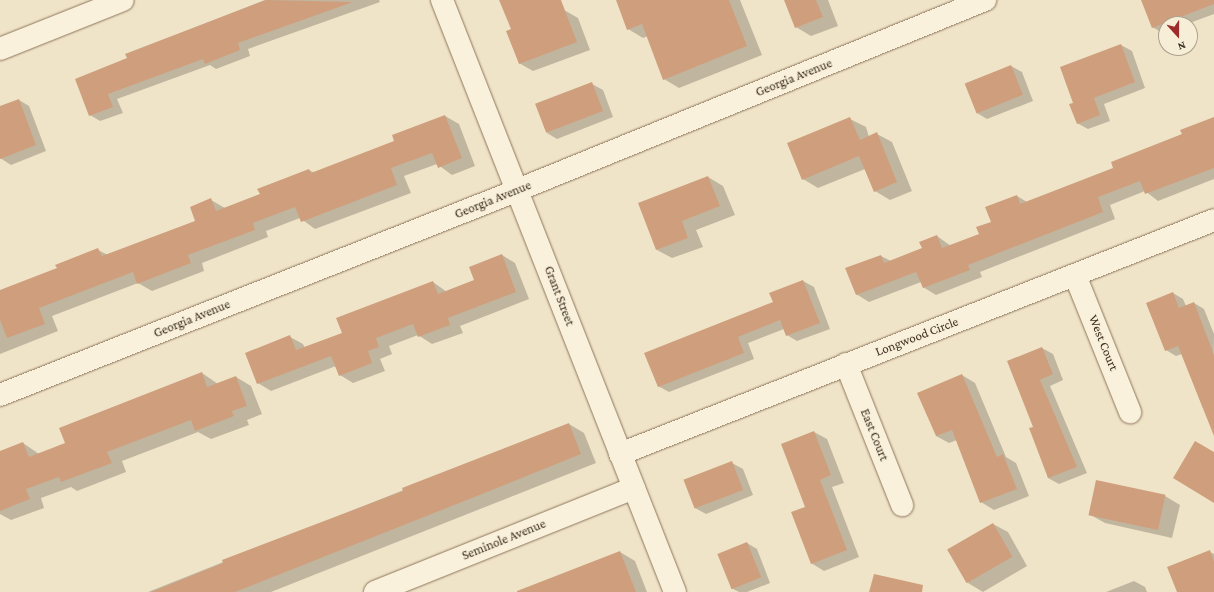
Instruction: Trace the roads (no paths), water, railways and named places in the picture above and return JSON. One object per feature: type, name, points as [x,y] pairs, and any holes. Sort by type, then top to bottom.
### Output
[{"type":"street","points":[[0,50],[123,0]]},
{"type":"street","name":"Grant Street","points":[[442,0],[675,592]]},
{"type":"street","name":"Georgia Avenue","points":[[0,395],[518,190],[985,0]]},
{"type":"street","name":"Longwood Circle","points":[[620,454],[1214,220]]},
{"type":"street","name":"West Court","points":[[1075,275],[1130,412]]},
{"type":"street","name":"East Court","points":[[846,364],[902,505]]},
{"type":"street","name":"Seminole Avenue","points":[[375,592],[634,488]]}]
